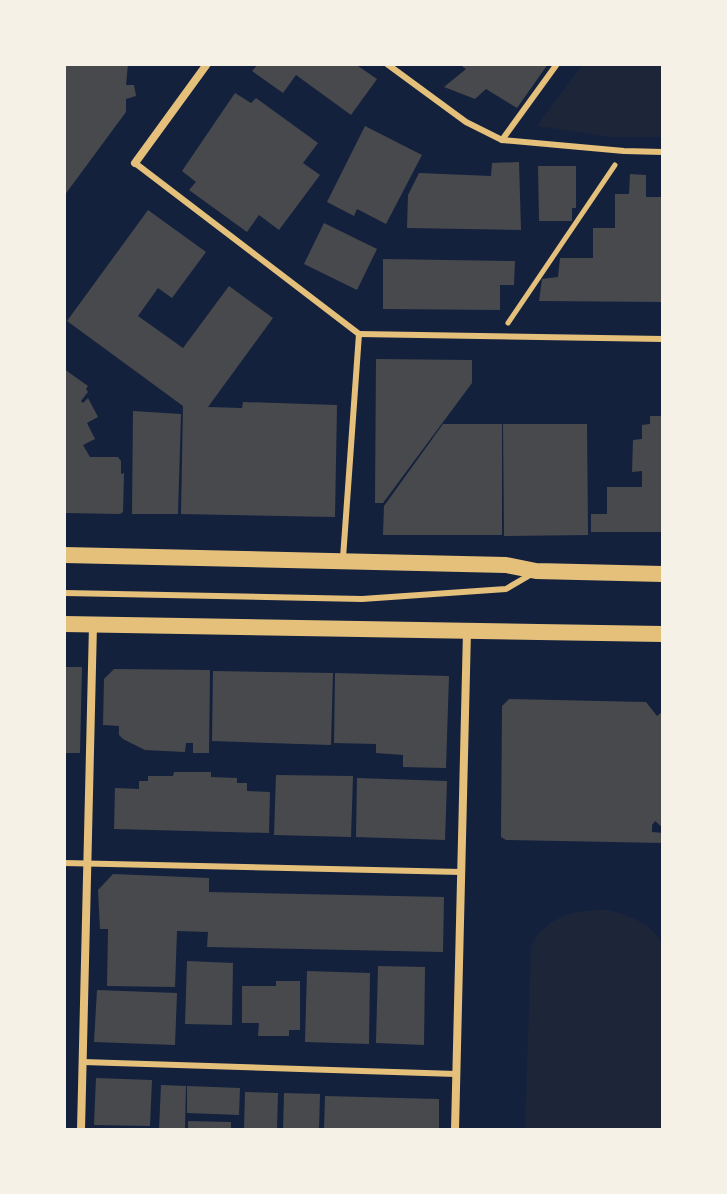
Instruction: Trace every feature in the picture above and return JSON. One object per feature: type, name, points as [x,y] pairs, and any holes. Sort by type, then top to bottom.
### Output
[{"type":"main road","points":[[64,555],[506,565],[536,571],[663,574]]},
{"type":"main road","points":[[64,624],[663,634]]},
{"type":"street","points":[[135,163],[207,64]]},
{"type":"street","points":[[81,1130],[93,624]]},
{"type":"street","points":[[455,1130],[467,630]]},
{"type":"lane","points":[[387,64],[466,122],[502,140],[663,152]]},
{"type":"lane","points":[[502,140],[557,64]]},
{"type":"lane","points":[[135,163],[359,334],[663,339]]},
{"type":"lane","points":[[343,561],[359,334]]},
{"type":"lane","points":[[64,593],[362,599],[506,589],[536,571]]},
{"type":"lane","points":[[64,863],[461,872]]},
{"type":"lane","points":[[83,1062],[456,1074]]},
{"type":"path","points":[[499,337],[624,151]]},
{"type":"shaded area","points":[[583,64],[663,64],[663,137],[610,137],[537,126]]},
{"type":"shaded area","points":[[607,910],[640,922],[653,932],[663,946],[662,1130],[525,1130],[531,946],[545,928],[563,916]]},
{"type":"building","points":[[64,64],[128,64],[126,85],[134,85],[136,96],[126,99],[126,112],[64,196]]},
{"type":"building","points":[[258,64],[355,64],[377,79],[351,115],[296,75],[283,93],[252,71]]},
{"type":"building","points":[[459,64],[548,64],[517,108],[486,89],[475,99],[444,87],[466,69]]},
{"type":"building","points":[[235,93],[251,103],[256,98],[318,143],[303,163],[320,175],[279,230],[259,215],[247,232],[189,190],[196,182],[182,171]]},
{"type":"building","points":[[365,126],[422,155],[386,224],[357,209],[354,216],[327,202]]},
{"type":"building","points":[[519,162],[521,230],[407,228],[408,195],[419,173],[491,176],[492,163]]},
{"type":"building","points":[[538,166],[576,166],[576,208],[572,208],[572,221],[539,221]]},
{"type":"building","points":[[630,174],[646,175],[646,197],[663,197],[663,302],[539,301],[542,279],[558,277],[560,258],[593,258],[593,228],[615,228],[615,194],[629,194]]},
{"type":"building","points":[[148,210],[206,252],[172,298],[158,288],[138,316],[183,348],[229,286],[273,318],[208,407],[242,408],[243,402],[337,405],[335,517],[181,514],[183,406],[67,321]]},
{"type":"building","points":[[324,223],[377,249],[357,290],[304,264]]},
{"type":"building","points":[[383,259],[515,261],[514,285],[500,285],[500,310],[383,309]]},
{"type":"building","points":[[376,359],[472,360],[472,383],[383,503],[375,503]]},
{"type":"building","points":[[64,369],[88,386],[88,392],[81,401],[83,403],[88,398],[98,417],[87,423],[95,439],[83,445],[90,457],[118,457],[121,461],[121,474],[124,473],[123,512],[120,514],[64,513]]},
{"type":"building","points":[[133,411],[181,414],[178,514],[132,514]]},
{"type":"building","points":[[650,416],[663,416],[663,532],[591,532],[591,514],[607,514],[607,487],[642,487],[642,471],[632,472],[633,440],[642,439],[642,425],[650,424]]},
{"type":"building","points":[[443,424],[502,424],[502,535],[383,535],[384,506]]},
{"type":"building","points":[[503,424],[587,424],[588,535],[504,536]]},
{"type":"building","points":[[64,667],[82,667],[80,753],[64,753]]},
{"type":"building","points":[[114,669],[210,670],[209,753],[193,753],[193,743],[186,743],[185,752],[145,750],[123,739],[119,735],[119,726],[103,725],[104,679]]},
{"type":"building","points":[[213,671],[333,673],[331,745],[212,741]]},
{"type":"building","points":[[335,673],[449,676],[446,768],[403,767],[403,755],[376,753],[376,744],[334,743]]},
{"type":"building","points":[[509,699],[646,702],[657,716],[663,711],[663,828],[655,821],[652,832],[663,833],[663,843],[506,840],[501,837],[502,706]]},
{"type":"building","points":[[174,772],[211,772],[211,777],[237,778],[237,783],[247,783],[247,791],[270,792],[269,833],[114,829],[115,788],[139,789],[139,781],[148,781],[148,776],[173,776]]},
{"type":"building","points":[[276,775],[353,776],[351,837],[274,835]]},
{"type":"building","points":[[357,778],[447,781],[445,840],[356,837]]},
{"type":"building","points":[[113,874],[209,878],[209,892],[444,897],[443,952],[207,947],[208,932],[177,931],[175,987],[107,986],[108,929],[100,929],[98,890]]},
{"type":"building","points":[[187,961],[233,963],[232,1025],[185,1024]]},
{"type":"building","points":[[378,966],[425,967],[424,1045],[376,1043]]},
{"type":"building","points":[[307,971],[370,973],[369,1044],[305,1042]]},
{"type":"building","points":[[276,981],[300,981],[300,1030],[289,1030],[289,1036],[258,1036],[259,1023],[242,1023],[242,986],[276,986]]},
{"type":"building","points":[[97,990],[177,993],[175,1045],[94,1042]]},
{"type":"building","points":[[96,1078],[152,1080],[150,1126],[94,1125]]},
{"type":"building","points":[[161,1085],[186,1086],[185,1130],[159,1130]]},
{"type":"building","points":[[187,1086],[240,1088],[239,1115],[187,1113]]},
{"type":"building","points":[[245,1092],[278,1093],[277,1130],[244,1130]]},
{"type":"building","points":[[284,1093],[320,1094],[319,1130],[283,1130]]},
{"type":"building","points":[[325,1096],[439,1099],[439,1130],[324,1130]]},
{"type":"building","points":[[188,1121],[231,1122],[231,1130],[188,1130]]}]
